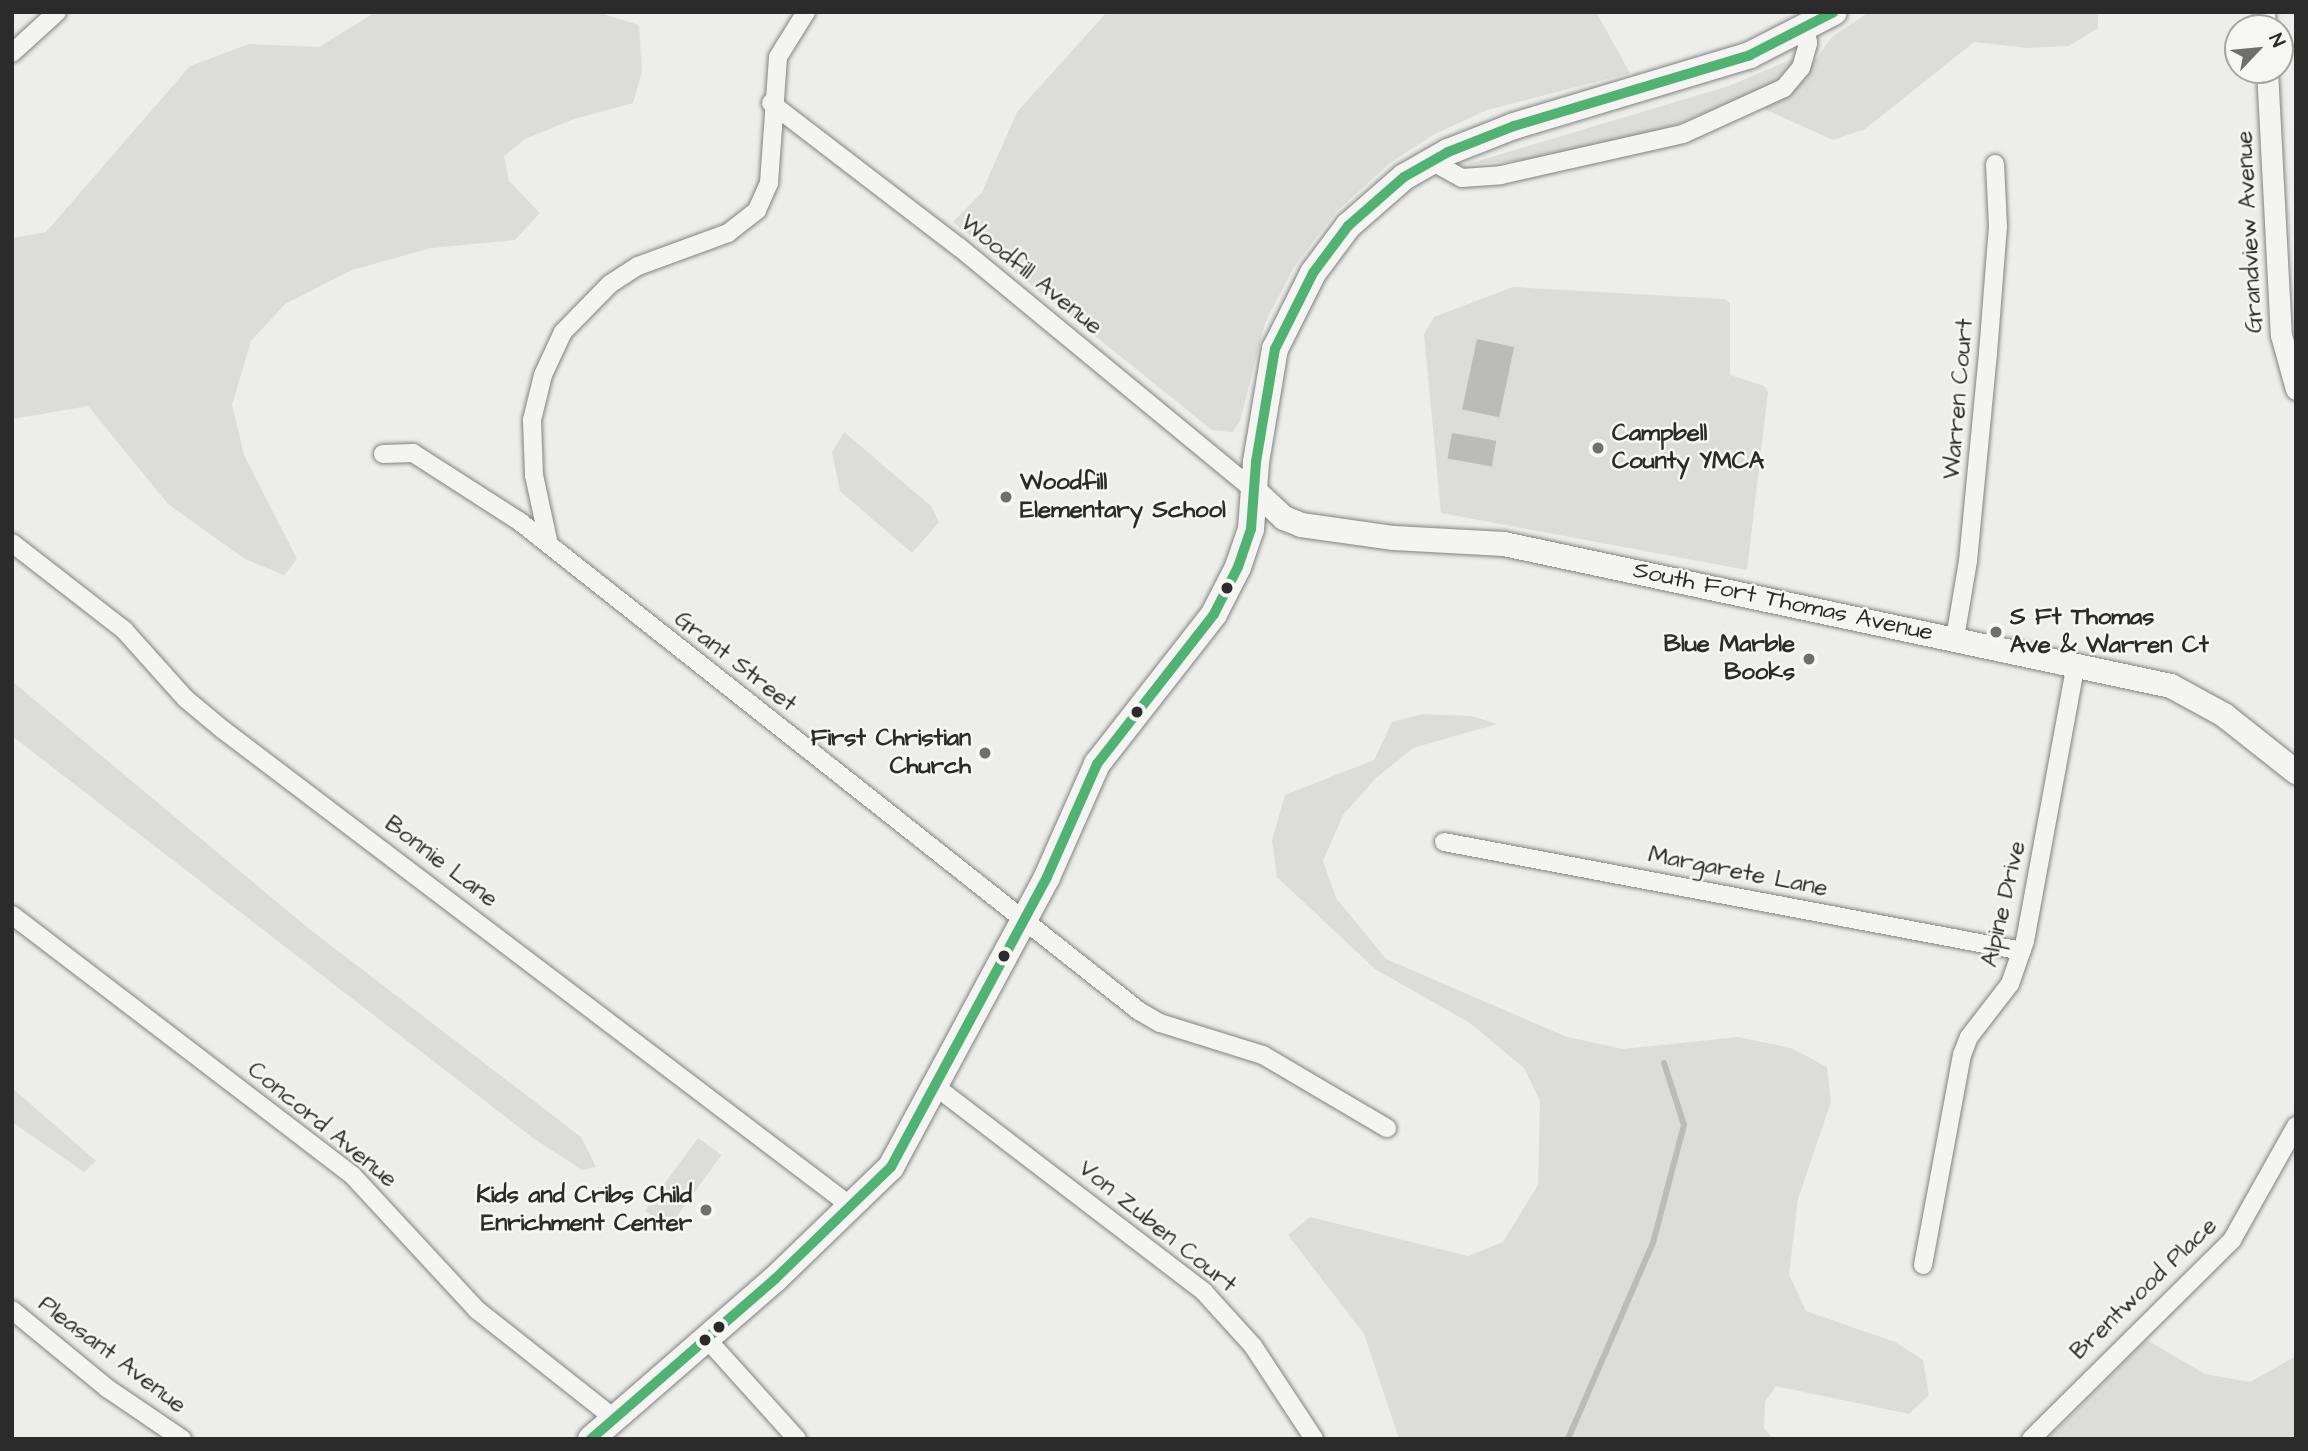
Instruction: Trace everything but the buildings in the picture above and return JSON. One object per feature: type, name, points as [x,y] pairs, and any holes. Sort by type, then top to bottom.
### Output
[{"type":"main road","points":[[591,1439],[852,1207],[891,1167],[1024,921],[1112,740],[1214,614],[1251,529],[1266,392],[1275,349],[1292,311],[1348,226],[1374,200],[1431,161],[1514,126],[1750,55],[1834,12]]},
{"type":"main road","name":"South Fort Thomas Avenue","points":[[1254,491],[1284,518],[1301,525],[1394,538],[1504,544],[2171,686],[2196,698],[2296,772]]},
{"type":"street","points":[[12,53],[57,12]]},
{"type":"street","points":[[549,545],[534,475],[532,420],[543,375],[563,332],[604,290],[638,266],[728,233],[757,210],[769,183],[771,103],[782,43],[806,12]]},
{"type":"street","points":[[1431,161],[1462,178],[1501,174],[1683,134],[1784,88],[1801,68],[1808,43],[1806,28]]},
{"type":"street","name":"Grandview Avenue","points":[[2268,84],[2281,335],[2296,389]]},
{"type":"street","name":"Woodfill Avenue","points":[[771,103],[959,247],[1254,491]]},
{"type":"street","name":"Warren Court","points":[[1955,638],[1969,551],[1991,316],[1998,227],[1995,164]]},
{"type":"street","name":"Grant Street","points":[[383,454],[413,453],[457,478],[549,545],[1139,1011],[1160,1023],[1264,1055],[1387,1128]]},
{"type":"street","name":"Bonnie Lane","points":[[12,543],[124,630],[186,699],[222,729],[852,1207]]},
{"type":"street","name":"Alpine Drive","points":[[1923,1265],[1962,1055],[1969,1037],[2011,984],[2022,951],[2076,664]]},
{"type":"street","name":"Margarete Lane","points":[[1444,842],[2022,951]]},
{"type":"street","name":"Concord Avenue","points":[[12,915],[353,1176],[477,1310],[615,1419]]},
{"type":"street","name":"Von Zuben Court","points":[[935,1086],[1204,1292],[1253,1346],[1314,1439]]},
{"type":"street","name":"Brentwood Place","points":[[2031,1439],[2238,1231],[2296,1126]]},
{"type":"street","name":"Pleasant Avenue","points":[[12,1310],[125,1402],[183,1439]]},
{"type":"street","points":[[706,1338],[797,1439]]},
{"type":"shaded area","points":[[376,12],[597,12],[639,25],[642,72],[633,103],[574,119],[525,139],[504,156],[509,181],[540,213],[515,240],[431,248],[352,270],[285,304],[251,341],[232,405],[244,455],[297,559],[284,575],[245,559],[168,504],[88,406],[12,419],[12,238],[46,232],[190,66],[249,44],[319,47]]},
{"type":"shaded area","points":[[1107,12],[1596,12],[1630,73],[1487,110],[1435,134],[1390,163],[1336,212],[1294,267],[1265,323],[1240,421],[1233,432],[1212,430],[953,222],[982,192],[1017,112]]},
{"type":"shaded area","points":[[1869,12],[2098,12],[2098,28],[2069,46],[2027,48],[1974,42],[1865,129],[1833,140],[1764,109],[1795,88],[1832,37]]},
{"type":"shaded area","points":[[1799,56],[1774,89],[1633,140],[1530,160],[1468,164],[1729,86]]},
{"type":"shaded area","name":"Campbell County YMCA","points":[[1513,287],[1724,299],[1730,303],[1730,375],[1764,386],[1768,392],[1747,570],[1441,513],[1424,334],[1434,317]]},
{"type":"shaded area","points":[[1477,339],[1514,347],[1499,417],[1462,409]]},
{"type":"shaded area","points":[[844,432],[931,506],[939,522],[912,553],[840,491],[832,452]]},
{"type":"shaded area","points":[[1452,433],[1496,441],[1492,466],[1447,459]]},
{"type":"shaded area","points":[[12,681],[308,928],[581,1137],[596,1167],[582,1170],[533,1138],[12,736]]},
{"type":"shaded area","points":[[1422,714],[1471,716],[1497,724],[1413,748],[1376,778],[1343,815],[1323,861],[1336,898],[1386,959],[1567,1037],[1623,1049],[1738,1037],[1791,1048],[1827,1067],[1831,1102],[1798,1199],[1789,1275],[1806,1311],[1895,1342],[1923,1360],[1929,1395],[1909,1414],[1776,1386],[1765,1402],[1764,1428],[1773,1439],[1399,1439],[1364,1334],[1288,1235],[1310,1217],[1468,1256],[1503,1242],[1538,1185],[1540,1101],[1524,1068],[1470,1023],[1375,969],[1277,877],[1272,840],[1285,795],[1374,760],[1392,722]]},
{"type":"shaded area","points":[[12,1088],[96,1161],[84,1172],[12,1122]]},
{"type":"shaded area","points":[[698,1138],[721,1155],[669,1228],[645,1211]]},
{"type":"shaded area","points":[[2147,1340],[2205,1374],[2250,1382],[2296,1356],[2296,1439],[2047,1439]]},
{"type":"waterway","points":[[1568,1439],[1653,1243],[1684,1125],[1664,1063]]},
{"type":"transit line","points":[[591,1439],[775,1279],[891,1167],[1047,877],[1097,764],[1214,614],[1238,567],[1251,529],[1256,462],[1275,349],[1313,273],[1348,226],[1404,177],[1448,152],[1514,126],[1750,55],[1834,12]]},
{"type":"place","name":"Campbell County YMCA","points":[[1598,448]]},
{"type":"place","name":"Woodfill Elementary School","points":[[1006,497]]},
{"type":"place","name":"S Ft Thomas Ave & Warren Ct","points":[[1996,632]]},
{"type":"place","name":"Blue Marble Books","points":[[1809,659]]},
{"type":"place","name":"First Christian Church","points":[[985,753]]},
{"type":"place","name":"Kids and Cribs Child Enrichment Center","points":[[706,1210]]}]
